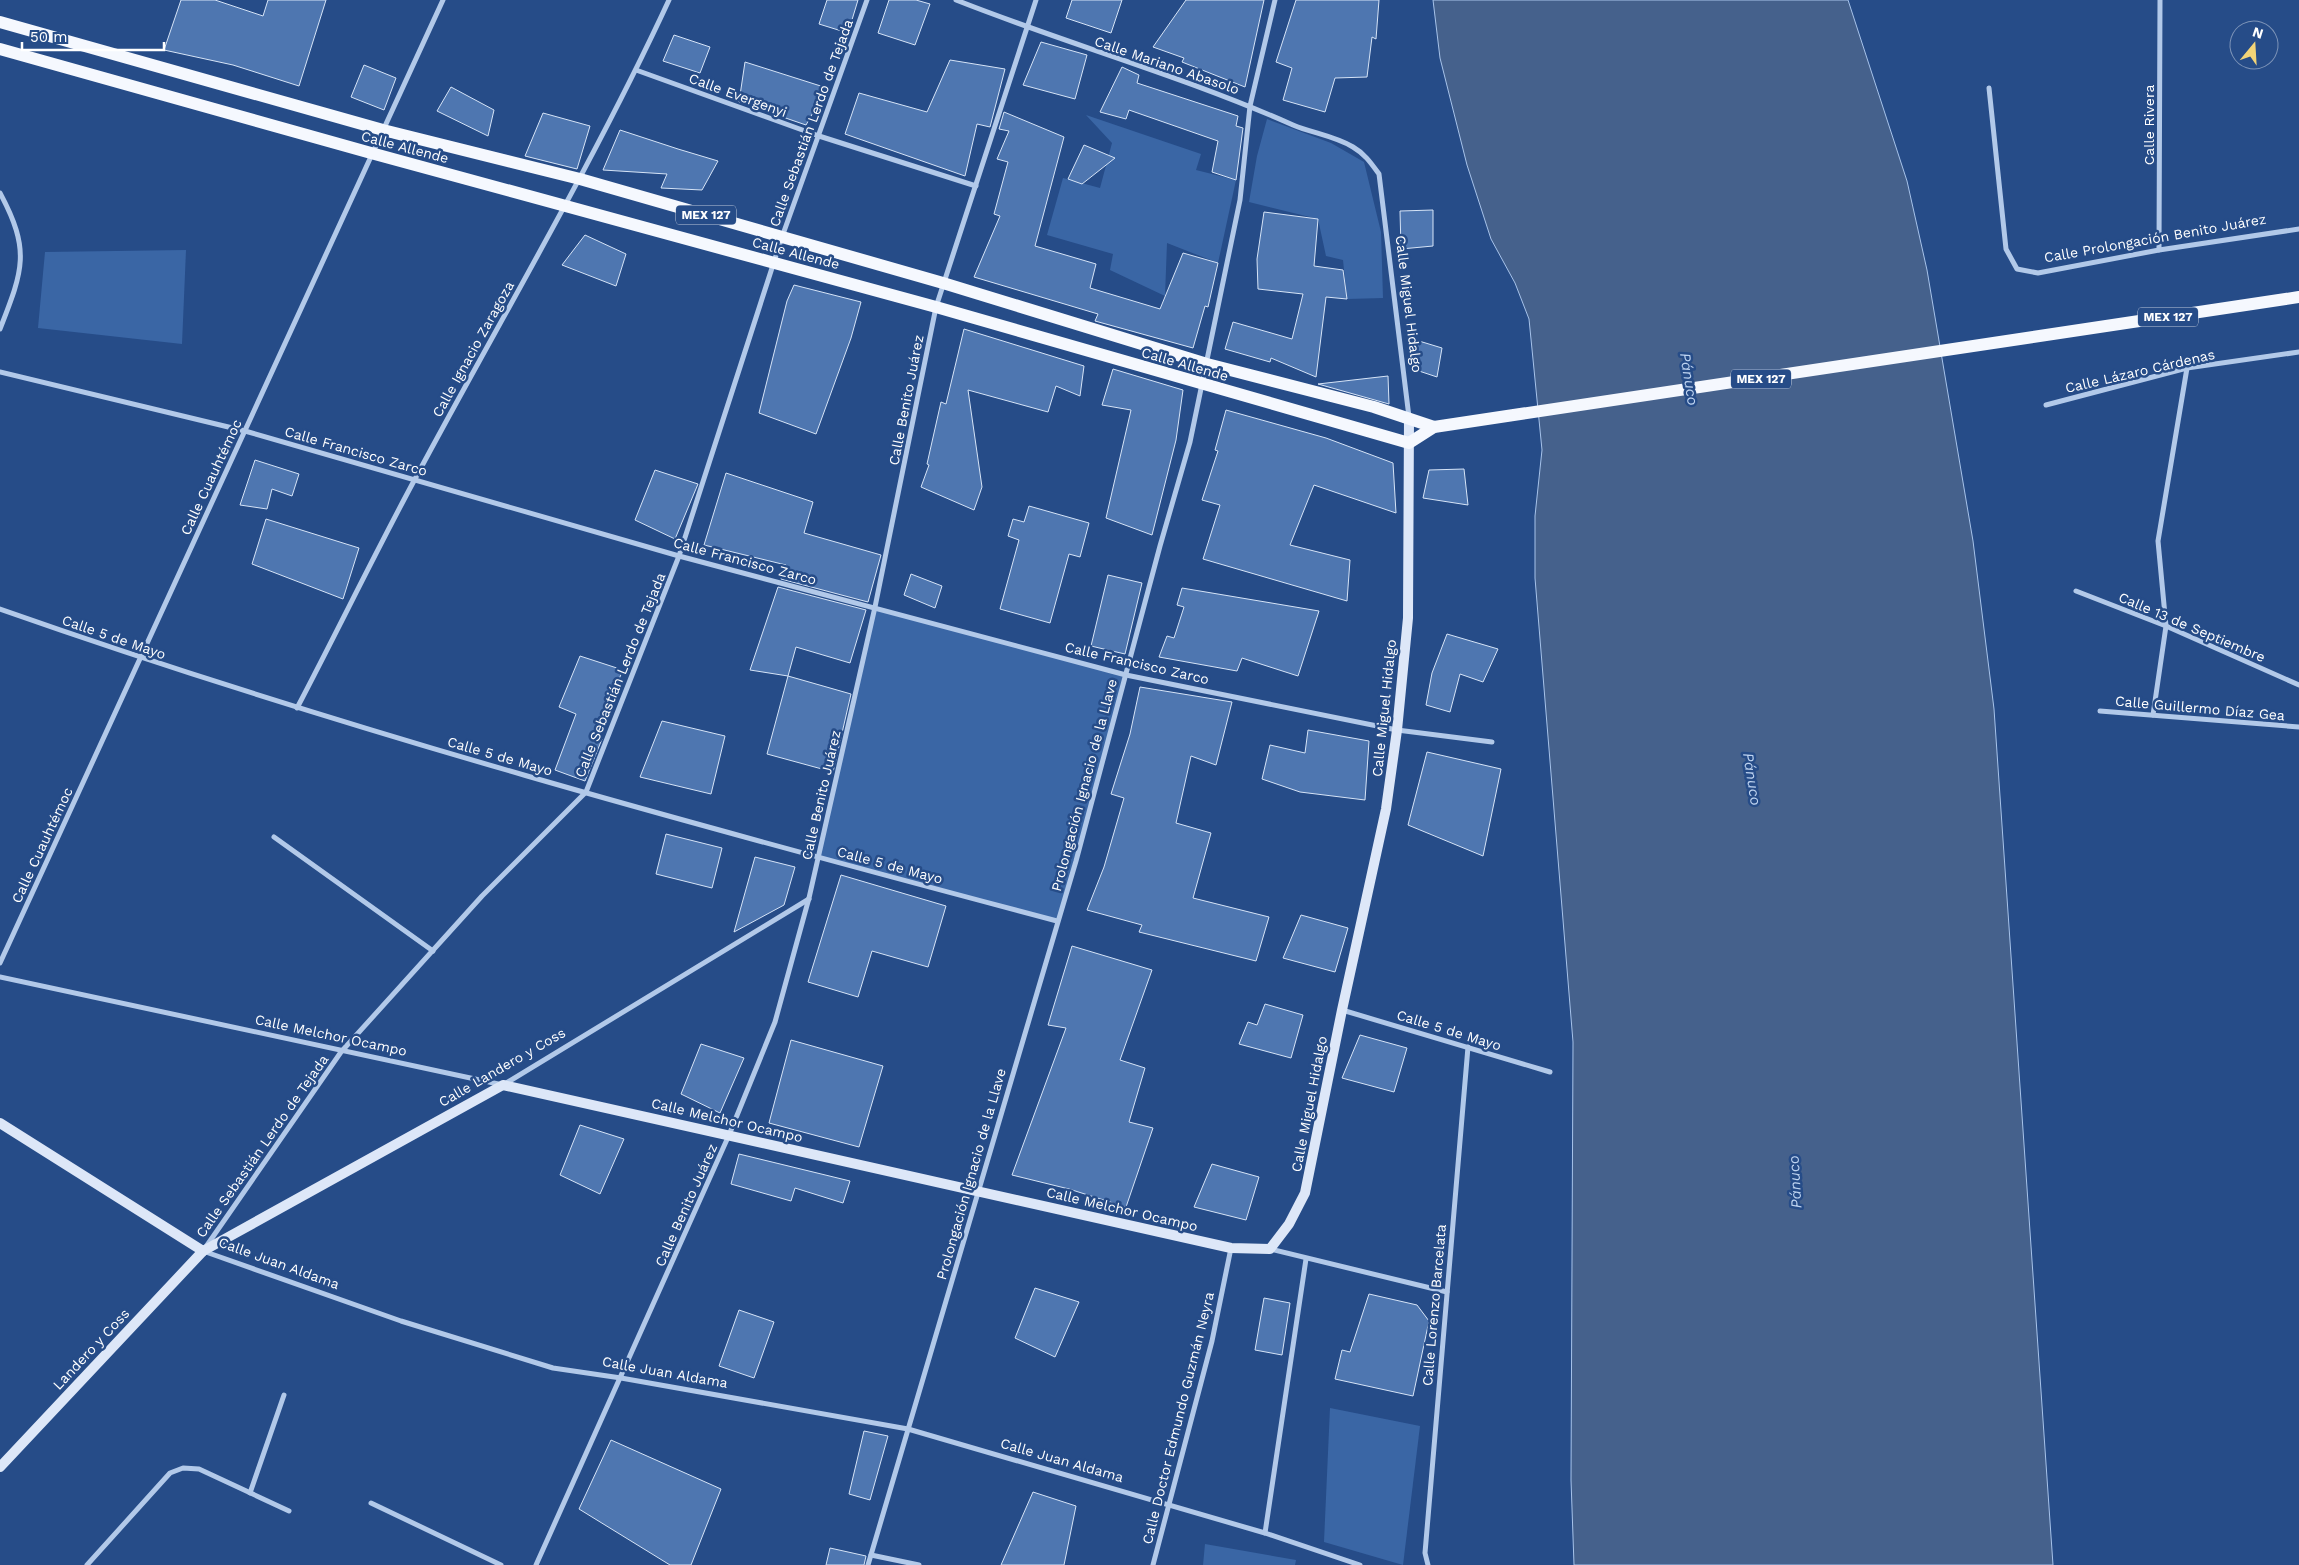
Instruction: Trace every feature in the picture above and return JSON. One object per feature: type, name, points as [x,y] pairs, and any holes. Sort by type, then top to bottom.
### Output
[{"type":"main road","name":"Calle Allende","points":[[0,22],[384,130],[580,179],[782,236],[943,283],[1206,364],[1374,407],[1434,427]]},
{"type":"main road","name":"Calle Allende","points":[[0,49],[371,153],[936,307],[1409,443],[1434,427],[2038,338],[2299,297]]},
{"type":"street","name":"Calle Cuauhtémoc","points":[[0,963],[443,0]]},
{"type":"street","name":"Calle Ignacio Zaragoza","points":[[298,708],[414,480],[580,179],[636,70],[669,0]]},
{"type":"street","name":"Calle Sebastián Lerdo de Tejada","points":[[203,1251],[341,1052],[482,896],[586,792],[679,556],[806,164],[819,136],[867,0]]},
{"type":"street","name":"Calle Mariano Abasolo","points":[[956,0],[1027,28],[1250,106],[1296,126],[1351,146],[1367,156]]},
{"type":"street","name":"Calle Benito Juárez","points":[[536,1565],[730,1134],[775,1022],[809,898],[875,607],[936,307],[1036,0]]},
{"type":"street","name":"Prolongación Ignacio de la Llave","points":[[868,1565],[1094,799],[1160,546],[1190,442],[1240,200],[1250,106],[1275,0]]},
{"type":"street","name":"Calle Rivera","points":[[2160,0],[2160,250]]},
{"type":"street","name":"Calle Evergenyi","points":[[636,70],[819,136],[976,186]]},
{"type":"street","name":"Calle Prolongación Benito Juárez","points":[[1989,88],[2006,249],[2017,269],[2038,273],[2160,250],[2299,229]]},
{"type":"street","name":"Calle Miguel Hidalgo","points":[[1270,1249],[1289,1224],[1305,1193],[1342,1010],[1386,809],[1397,730],[1408,618],[1409,418],[1379,174],[1367,156]]},
{"type":"street","points":[[0,192],[13,217],[21,246],[19,280],[0,329]]},
{"type":"street","name":"Calle Lázaro Cárdenas","points":[[2046,405],[2187,368],[2299,352]]},
{"type":"street","points":[[2153,715],[2166,626],[2158,542],[2187,368]]},
{"type":"street","name":"Calle Francisco Zarco","points":[[0,372],[245,431],[679,556],[1126,675],[1397,730],[1492,742]]},
{"type":"street","name":"Calle 13 de Septiembre","points":[[2076,591],[2166,626],[2299,685]]},
{"type":"street","name":"Calle 5 de Mayo","points":[[0,609],[140,658],[298,708],[818,858],[1058,921]]},
{"type":"street","name":"Calle Guillermo Díaz Gea","points":[[2100,711],[2299,727]]},
{"type":"street","points":[[274,837],[433,951]]},
{"type":"street","name":"Calle Landero y Coss","points":[[203,1251],[503,1085],[809,898]]},
{"type":"street","name":"Calle Melchor Ocampo","points":[[0,978],[730,1134],[1231,1248],[1270,1249],[1447,1292]]},
{"type":"street","name":"Calle 5 de Mayo","points":[[1342,1010],[1550,1072]]},
{"type":"street","name":"Calle Lorenzo Barcelata","points":[[1428,1565],[1425,1553],[1468,1047]]},
{"type":"street","name":"Calle Juan Aldama","points":[[0,1123],[203,1251],[401,1321],[553,1368],[621,1378],[908,1429],[1265,1533],[1360,1565]]},
{"type":"street","name":"Calle Doctor Edmundo Guzmán Neyra","points":[[1153,1565],[1167,1505],[1212,1341],[1231,1248]]},
{"type":"street","name":"Landero y Coss","points":[[0,1467],[203,1251]]},
{"type":"street","points":[[1265,1533],[1306,1259]]},
{"type":"street","points":[[250,1493],[284,1395]]},
{"type":"street","points":[[87,1565],[170,1473],[183,1468],[198,1469],[289,1511]]},
{"type":"street","points":[[372,1503],[501,1565]]},
{"type":"street","points":[[871,1554],[919,1565]]},
{"type":"shaded area","points":[[1086,115],[1201,154],[1196,170],[1236,180],[1218,263],[1167,243],[1165,296],[1110,270],[1113,254],[1047,235],[1063,178],[1100,188],[1112,143]]},
{"type":"shaded area","points":[[1267,119],[1331,143],[1364,162],[1381,232],[1383,298],[1347,299],[1343,260],[1326,256],[1318,219],[1249,202],[1257,156]]},
{"type":"shaded area","points":[[186,250],[182,344],[38,328],[45,252]]},
{"type":"shaded area","points":[[875,607],[1126,675],[1057,921],[818,858]]},
{"type":"shaded area","points":[[1330,1408],[1420,1426],[1403,1565],[1324,1542]]},
{"type":"shaded area","points":[[1205,1544],[1296,1560],[1295,1565],[1203,1565]]},
{"type":"water","name":"Pánuco","points":[[1433,0],[1848,0],[1907,181],[1927,270],[1973,541],[1994,709],[2053,1565],[1574,1565],[1571,1480],[1573,1042],[1535,578],[1535,516],[1542,450],[1529,319],[1515,283],[1491,239],[1467,165],[1440,58]]},
{"type":"building","points":[[181,0],[215,0],[263,16],[268,0],[326,0],[299,86],[233,65],[164,50]]},
{"type":"building","points":[[827,0],[858,0],[848,33],[819,24]]},
{"type":"building","points":[[889,0],[916,0],[930,4],[915,45],[878,33]]},
{"type":"building","points":[[1072,0],[1122,0],[1111,33],[1066,18]]},
{"type":"building","points":[[1186,0],[1264,0],[1245,87],[1182,62],[1184,58],[1153,47]]},
{"type":"building","points":[[1296,0],[1379,0],[1376,39],[1372,37],[1367,77],[1335,78],[1325,112],[1283,100],[1292,68],[1276,62]]},
{"type":"building","points":[[674,35],[710,47],[700,73],[663,61]]},
{"type":"building","points":[[1041,42],[1087,55],[1075,99],[1023,85]]},
{"type":"building","points":[[950,60],[1005,69],[990,127],[977,124],[965,176],[845,134],[859,93],[927,112]]},
{"type":"building","points":[[745,62],[827,88],[806,125],[739,102]]},
{"type":"building","points":[[364,65],[396,78],[384,110],[351,97]]},
{"type":"building","points":[[1122,67],[1139,75],[1137,83],[1238,116],[1236,126],[1243,128],[1236,180],[1212,172],[1218,141],[1129,110],[1126,119],[1100,112]]},
{"type":"building","points":[[451,87],[494,110],[488,136],[437,111]]},
{"type":"building","points":[[1004,112],[1064,137],[1035,246],[1096,264],[1090,288],[1160,309],[1183,253],[1218,263],[1208,307],[1205,306],[1193,348],[1095,321],[1098,314],[974,277],[1000,216],[994,214],[1008,162],[997,159],[1009,131],[999,129]]},
{"type":"building","points":[[543,113],[590,126],[577,169],[525,156]]},
{"type":"building","points":[[620,130],[718,161],[702,190],[661,188],[667,174],[603,170]]},
{"type":"building","points":[[1084,145],[1115,158],[1082,184],[1068,179]]},
{"type":"building","points":[[1433,210],[1433,246],[1401,249],[1400,211]]},
{"type":"building","points":[[1264,212],[1318,219],[1314,266],[1343,270],[1347,299],[1326,297],[1316,377],[1271,358],[1270,362],[1225,349],[1233,322],[1292,339],[1303,294],[1258,289],[1257,259]]},
{"type":"building","points":[[585,235],[626,254],[616,286],[562,265]]},
{"type":"building","points":[[794,285],[861,302],[851,338],[816,434],[759,413],[787,301]]},
{"type":"building","points":[[964,329],[1084,366],[1080,396],[1056,386],[1048,412],[968,390],[982,487],[974,510],[921,487],[929,465],[927,464],[941,402],[946,404]]},
{"type":"building","points":[[1419,341],[1442,348],[1437,377],[1413,369]]},
{"type":"building","points":[[1113,369],[1183,390],[1176,440],[1152,535],[1106,518],[1131,410],[1102,405]]},
{"type":"building","points":[[1388,376],[1389,404],[1318,384]]},
{"type":"building","points":[[1226,410],[1326,438],[1393,463],[1396,513],[1314,485],[1290,545],[1350,560],[1347,601],[1203,559],[1220,505],[1202,500],[1218,451],[1215,450]]},
{"type":"building","points":[[255,460],[299,474],[292,496],[272,489],[267,509],[240,505]]},
{"type":"building","points":[[1464,469],[1468,505],[1423,498],[1429,470]]},
{"type":"building","points":[[655,470],[698,484],[675,539],[635,520]]},
{"type":"building","points":[[726,473],[813,502],[804,533],[881,555],[868,602],[781,579],[786,565],[704,545]]},
{"type":"building","points":[[1029,506],[1089,523],[1080,557],[1069,554],[1050,623],[1000,609],[1019,540],[1008,536],[1013,519],[1024,522]]},
{"type":"building","points":[[266,519],[359,548],[343,599],[252,564]]},
{"type":"building","points":[[911,574],[942,586],[935,608],[904,595]]},
{"type":"building","points":[[1108,575],[1142,583],[1125,654],[1091,646]]},
{"type":"building","points":[[778,587],[866,610],[850,663],[796,647],[788,676],[750,670]]},
{"type":"building","points":[[1182,588],[1319,611],[1298,676],[1242,658],[1237,671],[1159,657],[1167,636],[1174,638],[1184,607],[1177,605]]},
{"type":"building","points":[[1447,634],[1498,649],[1483,682],[1460,674],[1450,712],[1426,705],[1432,673]]},
{"type":"building","points":[[580,656],[623,670],[594,736],[602,739],[585,781],[555,770],[576,714],[559,707]]},
{"type":"building","points":[[788,676],[851,694],[833,772],[767,754]]},
{"type":"building","points":[[1140,687],[1232,702],[1216,765],[1191,756],[1176,823],[1211,833],[1193,898],[1269,917],[1256,961],[1139,932],[1142,925],[1087,910],[1104,867],[1124,798],[1111,794],[1130,734]]},
{"type":"building","points":[[662,721],[725,736],[711,794],[640,777]]},
{"type":"building","points":[[1308,730],[1369,741],[1365,800],[1300,792],[1262,779],[1270,745],[1305,753]]},
{"type":"building","points":[[1427,752],[1501,769],[1483,856],[1408,825]]},
{"type":"building","points":[[666,834],[722,848],[712,888],[656,874]]},
{"type":"building","points":[[755,857],[795,867],[784,905],[734,932]]},
{"type":"building","points":[[841,875],[946,906],[928,967],[872,951],[858,997],[808,982]]},
{"type":"building","points":[[1301,915],[1348,928],[1335,972],[1283,958]]},
{"type":"building","points":[[1072,946],[1152,970],[1120,1060],[1145,1068],[1129,1122],[1153,1128],[1126,1207],[1069,1189],[1012,1175],[1066,1028],[1048,1025]]},
{"type":"building","points":[[1265,1004],[1303,1015],[1291,1058],[1239,1044],[1248,1022],[1257,1025]]},
{"type":"building","points":[[1360,1035],[1407,1048],[1394,1092],[1342,1078]]},
{"type":"building","points":[[791,1040],[883,1066],[859,1147],[769,1123]]},
{"type":"building","points":[[701,1044],[744,1058],[720,1113],[681,1094]]},
{"type":"building","points":[[580,1125],[624,1139],[600,1194],[560,1175]]},
{"type":"building","points":[[739,1154],[850,1181],[843,1203],[795,1188],[791,1201],[731,1184]]},
{"type":"building","points":[[1212,1164],[1259,1177],[1246,1220],[1194,1207]]},
{"type":"building","points":[[1035,1288],[1079,1302],[1055,1357],[1015,1338]]},
{"type":"building","points":[[1369,1294],[1417,1305],[1429,1321],[1413,1396],[1335,1379],[1342,1350],[1350,1352]]},
{"type":"building","points":[[1264,1298],[1290,1303],[1282,1355],[1255,1350]]},
{"type":"building","points":[[739,1310],[774,1322],[754,1378],[719,1366]]},
{"type":"building","points":[[864,1431],[888,1436],[870,1500],[849,1494]]},
{"type":"building","points":[[611,1440],[721,1489],[691,1565],[670,1565],[579,1509]]},
{"type":"building","points":[[1033,1492],[1076,1506],[1064,1565],[1001,1565]]},
{"type":"building","points":[[830,1548],[866,1556],[864,1565],[826,1565]]}]
